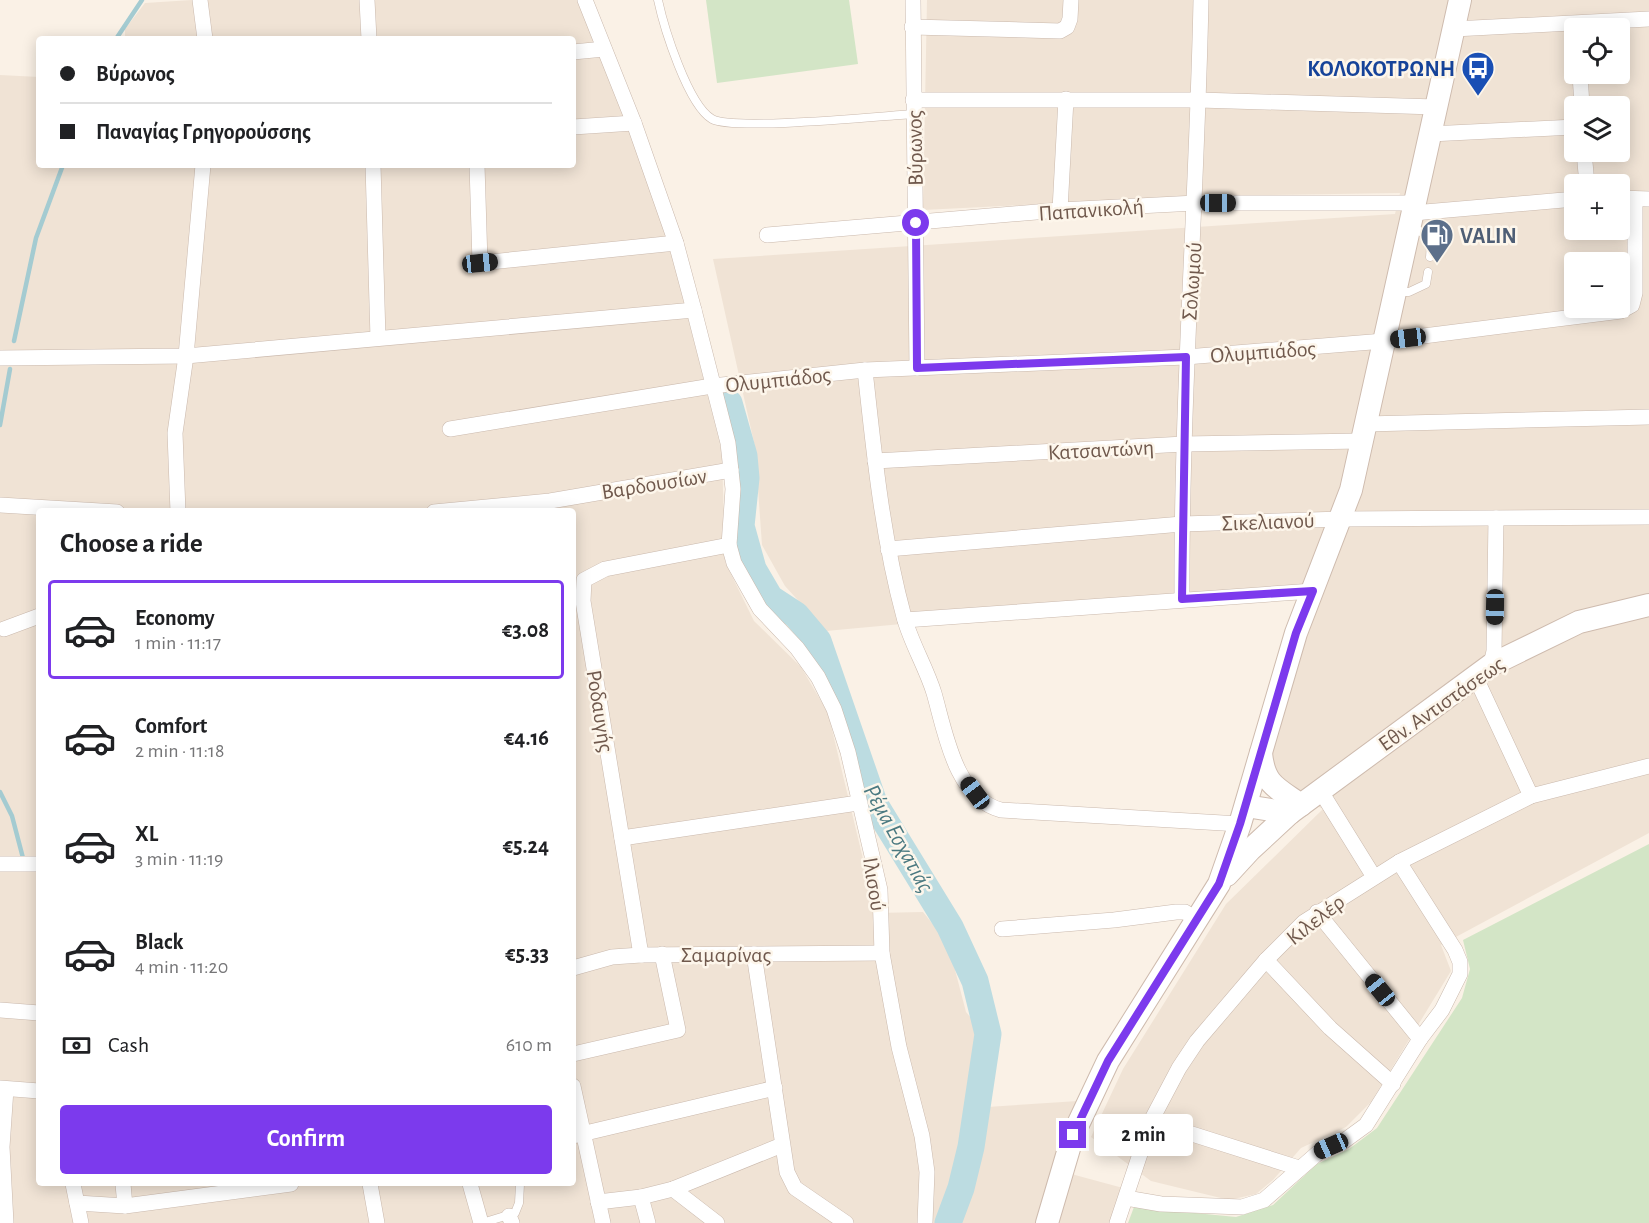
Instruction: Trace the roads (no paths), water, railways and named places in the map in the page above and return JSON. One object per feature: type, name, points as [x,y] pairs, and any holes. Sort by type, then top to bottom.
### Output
[{"type":"street","points":[[200,0],[205,36]]},
{"type":"street","points":[[367,0],[369,36]]},
{"type":"street","name":"Ιλισού","points":[[585,0],[634,123],[676,243],[694,310],[728,443],[733,489],[729,545],[742,581],[760,609],[797,648],[818,676],[834,709],[848,752],[880,890],[882,953],[899,1047],[922,1136],[927,1172],[925,1223]]},
{"type":"street","name":"Βύρωνος","points":[[913,0],[917,368]]},
{"type":"street","points":[[912,27],[1060,31],[1067,27],[1070,19],[1071,0]]},
{"type":"street","name":"Σολωμού","points":[[1182,599],[1186,357],[1196,203],[1201,0]]},
{"type":"street","points":[[1047,1223],[1073,1135],[1108,1061],[1219,884],[1243,815],[1296,633],[1342,519],[1364,432],[1460,0]]},
{"type":"street","points":[[1630,21],[1649,19]]},
{"type":"street","points":[[1454,29],[1564,26]]},
{"type":"street","points":[[576,52],[604,49]]},
{"type":"street","points":[[913,107],[1066,99],[1199,100],[1436,107]]},
{"type":"street","points":[[1060,210],[1066,99]]},
{"type":"street","points":[[576,127],[634,123]]},
{"type":"street","points":[[1430,134],[1564,128]]},
{"type":"street","points":[[178,508],[175,433],[186,356],[204,168]]},
{"type":"street","points":[[373,168],[378,338]]},
{"type":"street","points":[[477,168],[480,263],[676,243]]},
{"type":"street","name":"Ολυμπιάδος","points":[[450,429],[712,386],[865,370],[1186,357],[1384,341],[1621,311],[1632,305],[1635,293],[1635,199]]},
{"type":"street","name":"Παπανικολή","points":[[767,235],[1060,210],[1196,203],[1413,214],[1564,200]]},
{"type":"street","points":[[0,358],[186,356],[694,310]]},
{"type":"street","points":[[865,370],[888,549],[905,620],[933,691],[953,763],[975,793],[992,808],[1243,815],[1296,809]]},
{"type":"street","name":"Κατσαντώνη","points":[[875,461],[1649,417]]},
{"type":"street","name":"Βαρδουσίων","points":[[476,508],[550,501],[731,470]]},
{"type":"street","points":[[0,505],[50,508]]},
{"type":"street","name":"Σικελιανού","points":[[888,549],[1182,525],[1342,519],[1649,517]]},
{"type":"street","points":[[1497,518],[1494,651],[1483,670],[1532,796]]},
{"type":"street","name":"Ροδαυγής","points":[[641,955],[622,838],[578,602],[584,580],[605,568],[729,545]]},
{"type":"street","points":[[905,620],[1313,591]]},
{"type":"street","name":"Εθν. Αντιστάσεως","points":[[1219,884],[1250,850],[1296,809],[1483,670],[1579,622],[1649,605]]},
{"type":"street","points":[[4,629],[36,617]]},
{"type":"street","points":[[1261,753],[1263,770],[1272,785],[1296,809]]},
{"type":"street","name":"Κιλελέρ","points":[[1117,1223],[1151,1121],[1179,1068],[1197,1041],[1266,960],[1317,912],[1399,862],[1532,796],[1649,766]]},
{"type":"street","points":[[1320,790],[1374,877]]},
{"type":"street","points":[[622,838],[858,803]]},
{"type":"street","points":[[1126,1198],[1161,1204],[1242,1207],[1264,1200],[1318,1152],[1344,1141],[1366,1125],[1420,1039],[1442,1010],[1460,974],[1460,962],[1455,950],[1399,862]]},
{"type":"street","points":[[0,864],[36,864]]},
{"type":"street","points":[[1002,929],[1114,920],[1176,912],[1185,912],[1196,919]]},
{"type":"street","points":[[1317,912],[1420,1039]]},
{"type":"street","name":"Σαμαρίνας","points":[[576,967],[612,957],[662,954],[882,953]]},
{"type":"street","points":[[576,1053],[678,1030],[662,954]]},
{"type":"street","points":[[754,954],[787,1172],[795,1188],[812,1202],[846,1223]]},
{"type":"street","points":[[1266,960],[1330,1028],[1393,1084]]},
{"type":"street","points":[[0,1010],[36,1013]]},
{"type":"street","points":[[6,1223],[2,1147],[3,1088],[36,1091]]},
{"type":"street","points":[[578,1136],[775,1088]]},
{"type":"street","points":[[576,1116],[578,1136],[603,1223]]},
{"type":"street","points":[[1151,1121],[1299,1168]]},
{"type":"street","points":[[598,1202],[641,1197],[673,1189],[782,1145]]},
{"type":"street","points":[[73,1186],[81,1223]]},
{"type":"street","points":[[123,1186],[125,1206]]},
{"type":"street","points":[[77,1203],[125,1206],[276,1186]]},
{"type":"street","points":[[370,1186],[376,1223]]},
{"type":"street","points":[[471,1186],[482,1223]]},
{"type":"street","points":[[673,1189],[717,1223]]},
{"type":"street","points":[[641,1197],[648,1223]]},
{"type":"lane","points":[[657,0],[663,23],[696,104],[714,120],[753,123],[913,107]]},
{"type":"lane","points":[[1413,214],[1432,244],[1430,257]]},
{"type":"lane","points":[[1395,292],[1420,288],[1426,284],[1428,272]]},
{"type":"lane","points":[[482,1223],[510,1219],[519,1203],[520,1186]]},
{"type":"waterway","points":[[118,36],[142,0]]},
{"type":"waterway","points":[[14,341],[36,238],[62,168]]},
{"type":"waterway","points":[[0,425],[10,369]]},
{"type":"waterway","name":"Ρέμα Εσχατιάς","points":[[729,403],[744,456],[746,478],[741,526],[753,569],[770,598],[796,615],[818,641],[874,803],[950,927],[975,981],[988,1034],[971,1147],[961,1188],[948,1223]]},
{"type":"waterway","points":[[0,792],[12,816],[23,858]]},
{"type":"place","name":"ΚΟΛΟΚΟΤΡΩΝΗ","points":[[1478,97]]},
{"type":"place","name":"VALIN","points":[[1437,264]]}]
